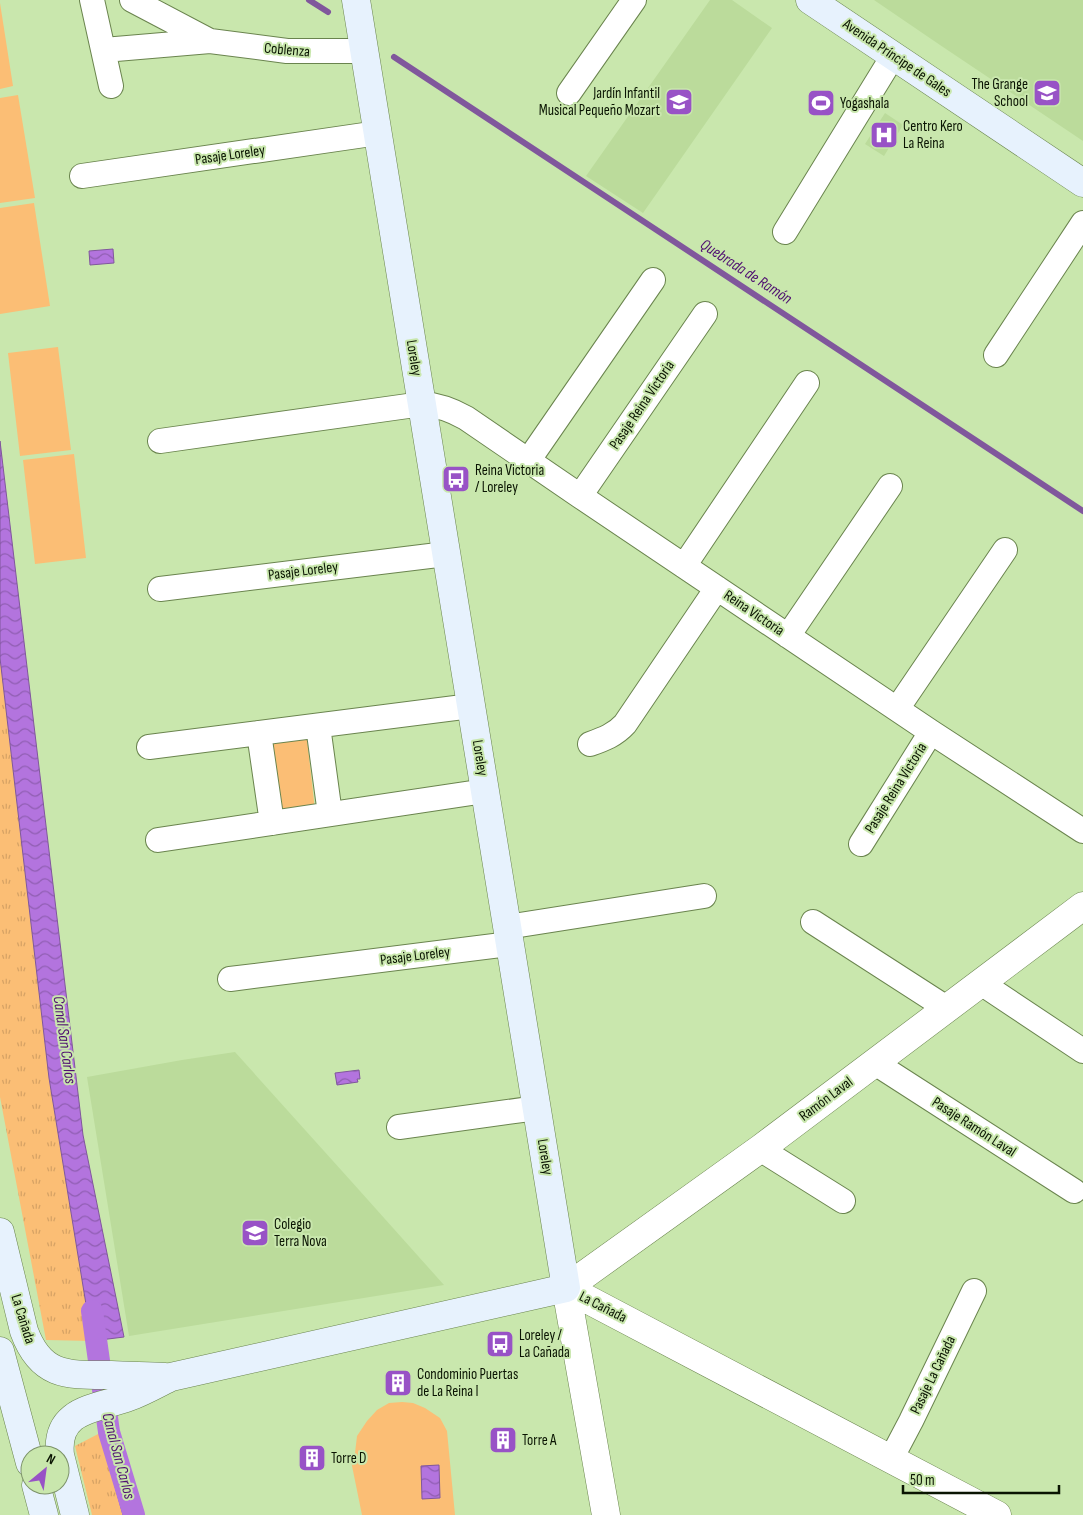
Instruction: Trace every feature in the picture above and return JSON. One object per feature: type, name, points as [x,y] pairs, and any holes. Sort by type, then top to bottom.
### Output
[{"type":"main road","name":"Avenida Príncipe de Gales","points":[[810,0],[1083,183]]},
{"type":"main road","name":"Loreley","points":[[357,8],[566,1288]]},
{"type":"main road","name":"La Cañada","points":[[0,1232],[24,1331],[28,1343],[35,1354],[42,1362],[54,1370],[82,1375],[121,1386]]},
{"type":"main road","name":"La Cañada","points":[[59,1445],[61,1435],[71,1419],[121,1386],[171,1377],[566,1288]]},
{"type":"main road","points":[[0,1351],[25,1445]]},
{"type":"main road","points":[[39,1495],[44,1515]]},
{"type":"main road","name":"La Cañada","points":[[70,1495],[75,1515]]},
{"type":"street","points":[[92,0],[111,86]]},
{"type":"street","name":"Coblenza","points":[[132,0],[210,41]]},
{"type":"street","points":[[569,93],[634,0]]},
{"type":"street","name":"Coblenza","points":[[104,50],[210,41],[287,51],[364,49]]},
{"type":"street","points":[[784,232],[894,56]]},
{"type":"street","name":"Pasaje Loreley","points":[[82,176],[378,133]]},
{"type":"street","points":[[996,355],[1083,223]]},
{"type":"street","points":[[528,461],[653,280]]},
{"type":"street","name":"Pasaje Reina Victoria","points":[[580,496],[705,314]]},
{"type":"street","points":[[684,566],[807,383]]},
{"type":"street","points":[[160,441],[422,404]]},
{"type":"street","name":"Reina Victoria","points":[[422,404],[455,411],[466,418],[931,732],[1083,831]]},
{"type":"street","points":[[788,636],[890,486]]},
{"type":"street","points":[[897,709],[1005,550]]},
{"type":"street","name":"Pasaje Loreley","points":[[160,589],[446,554]]},
{"type":"street","points":[[590,744],[610,737],[625,724],[717,588]]},
{"type":"street","points":[[149,747],[471,706]]},
{"type":"street","points":[[318,726],[330,814]]},
{"type":"street","name":"Pasaje Reina Victoria","points":[[861,844],[931,732]]},
{"type":"street","points":[[259,733],[272,823]]},
{"type":"street","points":[[158,840],[485,791]]},
{"type":"street","name":"Pasaje Loreley","points":[[230,979],[508,935],[704,896]]},
{"type":"street","name":"Ramón Laval","points":[[566,1288],[760,1149],[1083,906]]},
{"type":"street","points":[[813,922],[948,1008]]},
{"type":"street","points":[[981,983],[1083,1051]]},
{"type":"street","name":"Pasaje Ramón Laval","points":[[875,1063],[1074,1191]]},
{"type":"street","points":[[399,1127],[537,1108]]},
{"type":"street","points":[[760,1149],[843,1201]]},
{"type":"street","name":"La Cañada","points":[[566,1288],[997,1515]]},
{"type":"street","name":"Loreley","points":[[566,1288],[606,1515]]},
{"type":"street","name":"Pasaje La Cañada","points":[[891,1459],[974,1291]]},
{"type":"shaded area","name":"Jardín Infantil Musical Pequeño Mozart","points":[[710,0],[732,0],[772,28],[643,213],[586,176]]},
{"type":"shaded area","name":"The Grange School","points":[[874,0],[1083,0],[1083,141],[940,45]]},
{"type":"shaded area","name":"Centro Kero La Reina","points":[[885,113],[903,125],[884,156],[865,144]]},
{"type":"shaded area","name":"Colegio Terra Nova","points":[[235,1052],[444,1285],[129,1336],[87,1077]]},
{"type":"green space","points":[[0,3],[13,86],[0,89]]},
{"type":"green space","points":[[18,95],[35,198],[0,203],[0,98]]},
{"type":"green space","points":[[34,203],[50,306],[0,314],[0,208]]},
{"type":"green space","points":[[58,347],[71,450],[20,456],[8,353]]},
{"type":"green space","points":[[74,454],[86,558],[35,564],[23,460]]},
{"type":"green space","points":[[0,658],[49,1078],[92,1341],[46,1340],[0,1097]]},
{"type":"green space","points":[[307,739],[315,810],[280,814],[272,743]]},
{"type":"green space","points":[[389,1403],[413,1403],[425,1408],[440,1418],[447,1431],[455,1515],[362,1515],[350,1456],[355,1453],[357,1436],[377,1410]]},
{"type":"green space","points":[[100,1433],[123,1515],[92,1515],[75,1446]]},
{"type":"water","points":[[113,249],[114,263],[90,265],[89,251]]},
{"type":"water","points":[[0,441],[83,1135],[124,1337],[92,1341],[49,1078],[0,658]]},
{"type":"water","points":[[359,1070],[360,1079],[357,1079],[358,1082],[337,1085],[335,1073]]},
{"type":"water","points":[[117,1431],[141,1515],[123,1515],[100,1433]]},
{"type":"water","points":[[439,1465],[440,1498],[422,1499],[421,1466]]},
{"type":"waterway","name":"Quebrada de Ramón","points":[[309,0],[328,12]]},
{"type":"waterway","name":"Quebrada de Ramón","points":[[394,57],[1083,511]]},
{"type":"waterway","name":"Canal San Carlos","points":[[92,1311],[109,1432],[134,1515]]},
{"type":"place","name":"The Grange School","points":[[1047,93]]},
{"type":"place","name":"Jardín Infantil Musical Pequeño Mozart","points":[[679,102]]},
{"type":"place","name":"Yogashala","points":[[821,103]]},
{"type":"place","name":"Centro Kero La Reina","points":[[884,135]]},
{"type":"place","name":"Reina Victoria / Loreley","points":[[456,479]]},
{"type":"place","name":"Colegio Terra Nova","points":[[255,1233]]},
{"type":"place","name":"Loreley / La Cañada","points":[[500,1344]]},
{"type":"place","name":"Condominio Puertas de La Reina I","points":[[398,1383]]},
{"type":"place","name":"Torre A","points":[[503,1440]]},
{"type":"place","name":"Torre D","points":[[312,1458]]}]
